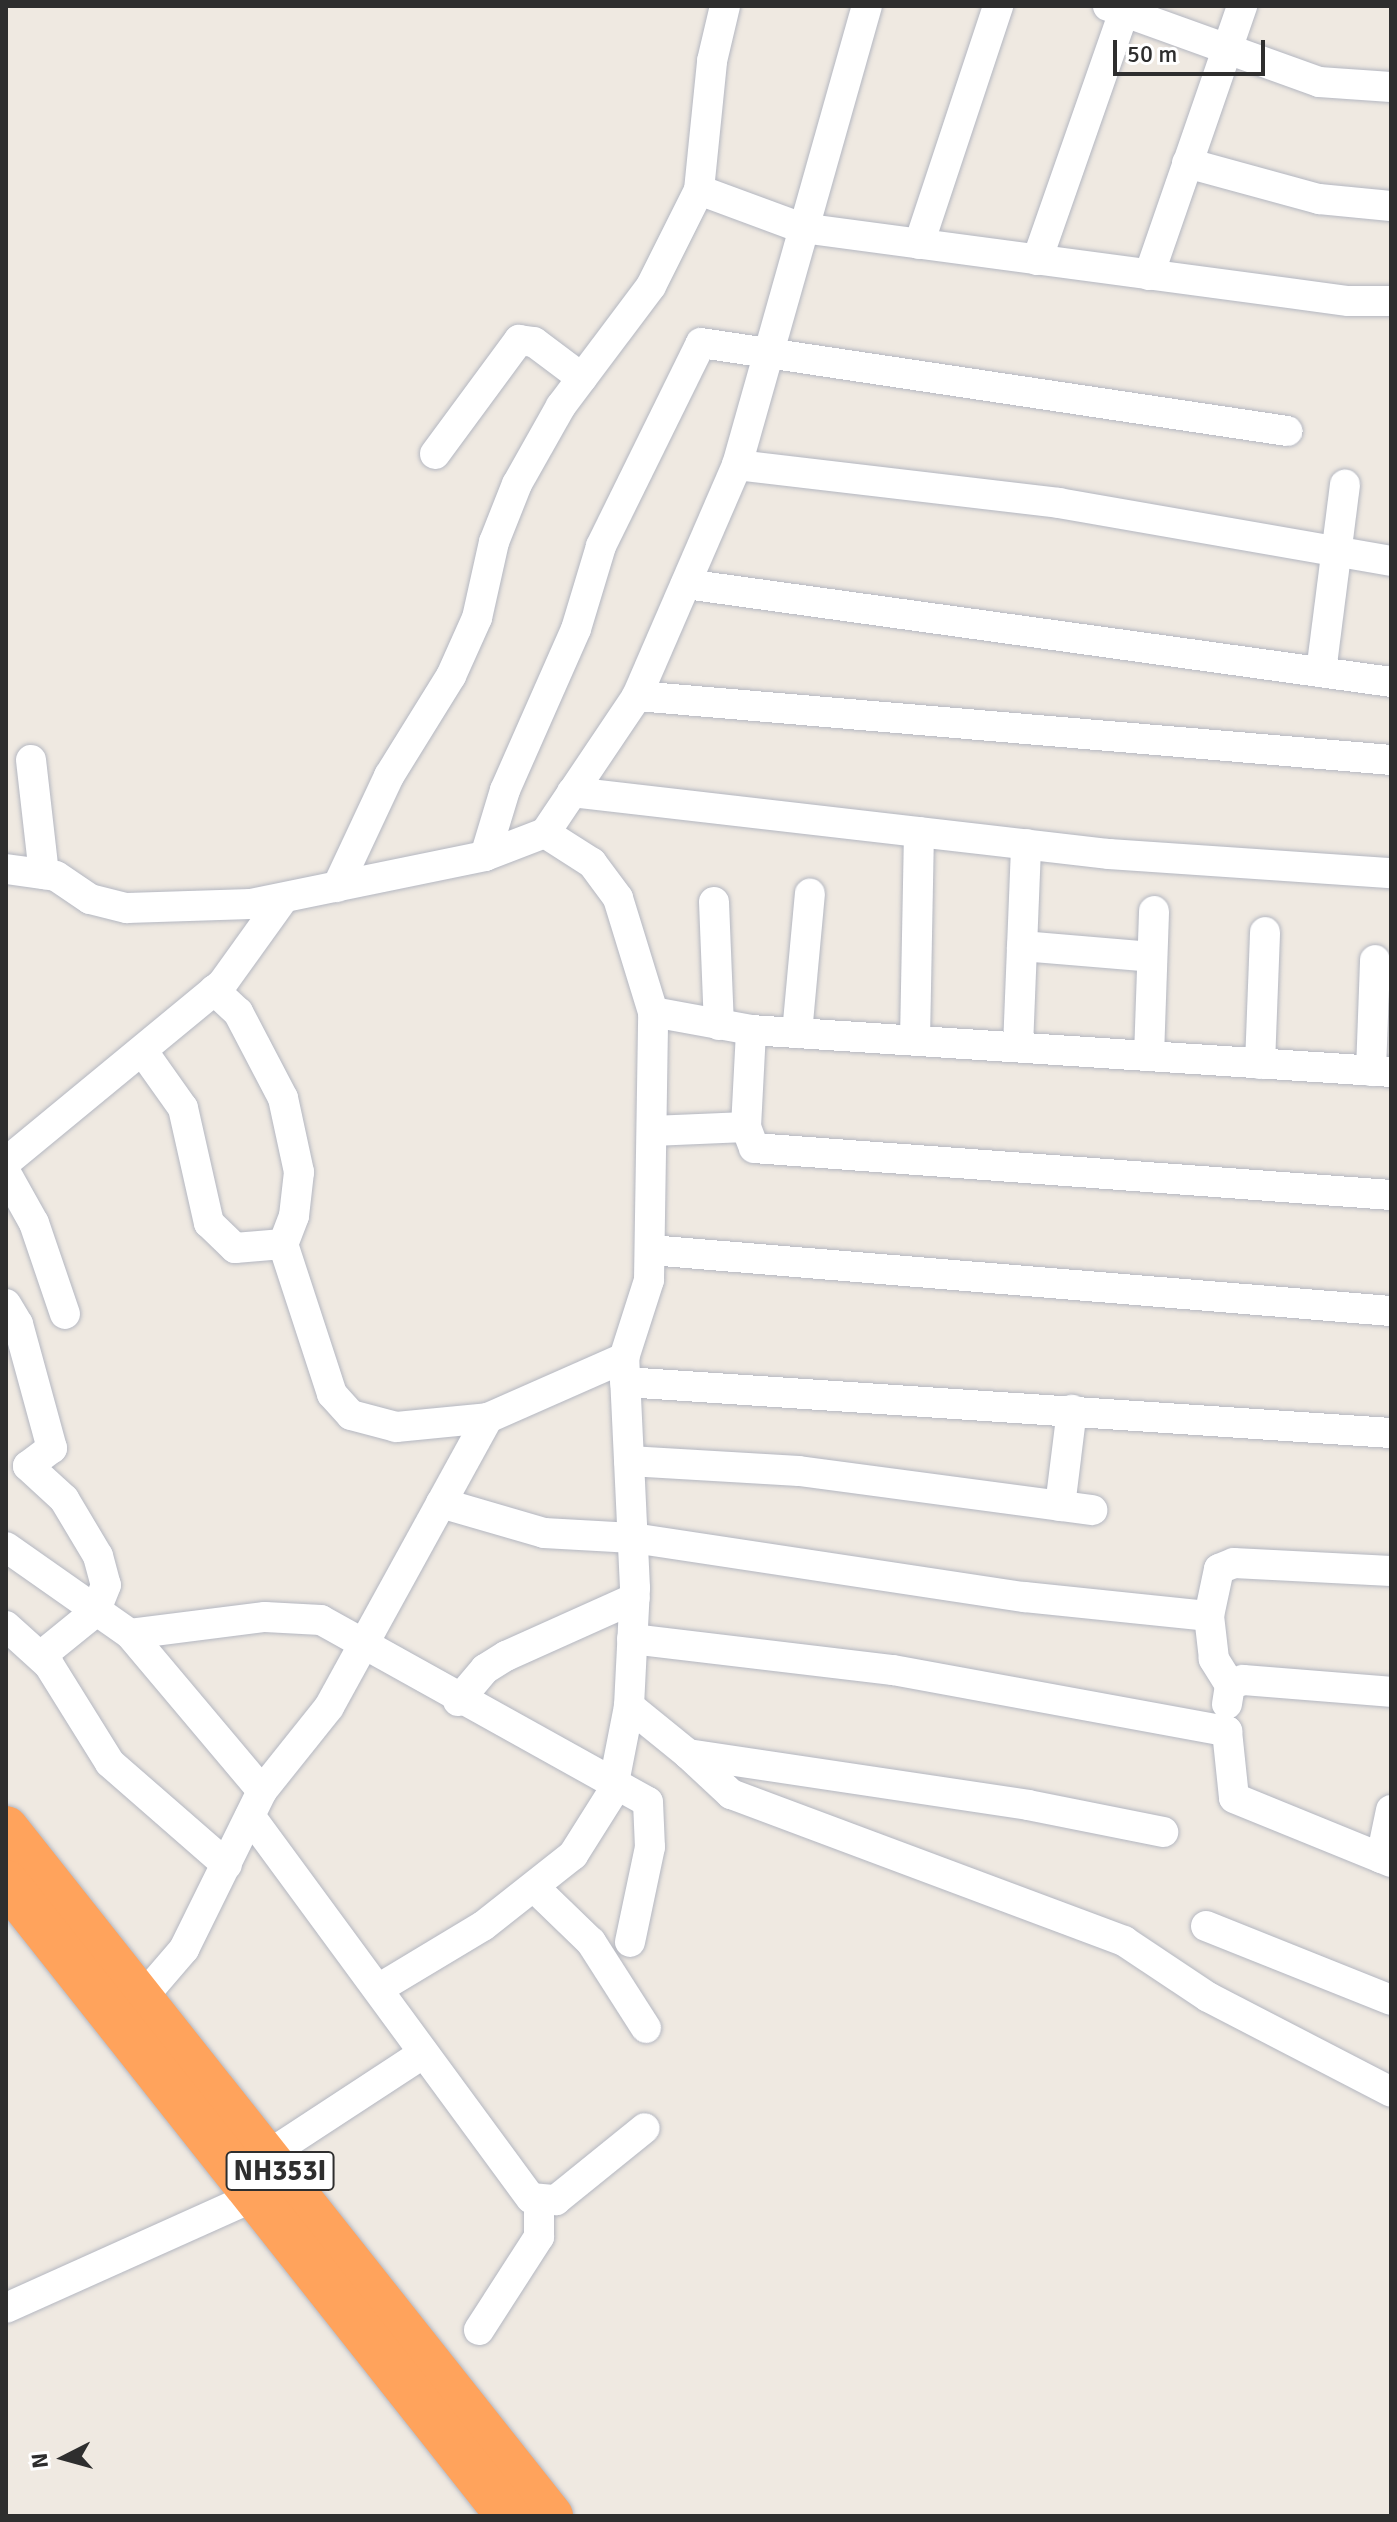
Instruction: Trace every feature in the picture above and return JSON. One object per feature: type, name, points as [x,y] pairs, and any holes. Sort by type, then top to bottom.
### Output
[{"type":"highway","name":"NH353I","points":[[6,1828],[142,1998],[263,2175]]},
{"type":"highway","name":"NH353I","points":[[6,1882],[263,2175],[482,2457],[551,2516]]},
{"type":"highway","name":"NH353I","points":[[482,2457],[508,2516]]},
{"type":"street","points":[[337,887],[389,776],[456,665],[517,484],[582,378],[651,286],[699,190],[712,61],[725,6]]},
{"type":"street","points":[[6,869],[44,874],[90,899],[127,908],[283,899],[485,856],[545,833],[637,696],[737,465],[867,6]]},
{"type":"street","points":[[919,244],[998,6]]},
{"type":"street","points":[[1149,275],[1242,6]]},
{"type":"street","points":[[1037,260],[1120,8],[1319,82],[1391,87]]},
{"type":"street","points":[[1187,163],[1319,199],[1391,206]]},
{"type":"street","points":[[699,190],[802,228],[1149,275],[1391,301]]},
{"type":"street","points":[[435,454],[519,340],[534,342],[582,378]]},
{"type":"street","points":[[485,856],[505,790],[576,629],[601,546],[701,343],[767,356],[1287,431]]},
{"type":"street","points":[[737,465],[1059,503],[1391,561]]},
{"type":"street","points":[[1321,672],[1345,485]]},
{"type":"street","points":[[686,584],[1391,682]]},
{"type":"street","points":[[637,696],[1391,760]]},
{"type":"street","points":[[31,760],[44,874]]},
{"type":"street","points":[[572,792],[1026,844],[1391,873]]},
{"type":"street","points":[[915,1040],[919,832]]},
{"type":"street","points":[[378,1989],[535,1888],[573,1855],[614,1783],[629,1706],[635,1598],[624,1370],[643,1308],[650,1250],[653,1012],[618,898],[592,863],[545,833]]},
{"type":"street","points":[[1018,1047],[1026,844]]},
{"type":"street","points":[[797,1033],[810,894]]},
{"type":"street","points":[[6,1162],[144,1053],[214,990],[283,899]]},
{"type":"street","points":[[714,902],[719,1025]]},
{"type":"street","points":[[1149,1056],[1154,911]]},
{"type":"street","points":[[1260,1064],[1265,932]]},
{"type":"street","points":[[1022,946],[1152,957]]},
{"type":"street","points":[[653,1012],[751,1030],[1381,1072],[1375,960]]},
{"type":"street","points":[[214,990],[238,1012],[283,1098],[299,1172],[294,1216],[283,1244],[332,1394],[351,1415],[396,1427],[488,1418],[624,1370],[1072,1410],[1391,1433]]},
{"type":"street","points":[[751,1030],[746,1127],[754,1148],[1391,1195]]},
{"type":"street","points":[[144,1053],[183,1108],[209,1223],[235,1248],[283,1244]]},
{"type":"street","points":[[652,1131],[746,1127]]},
{"type":"street","points":[[6,1173],[38,1232],[65,1314]]},
{"type":"street","points":[[650,1250],[1391,1311]]},
{"type":"street","points":[[6,1304],[18,1324],[52,1448],[17,1458]]},
{"type":"street","points":[[1060,1506],[1072,1410]]},
{"type":"street","points":[[142,1998],[184,1949],[256,1804],[329,1707],[488,1418]]},
{"type":"street","points":[[17,1458],[64,1499],[98,1556],[106,1585],[95,1612],[42,1655]]},
{"type":"street","points":[[629,1461],[799,1471],[1092,1510]]},
{"type":"street","points":[[441,1503],[532,1531],[633,1538],[1025,1597],[1209,1616]]},
{"type":"street","points":[[6,1547],[130,1634],[256,1804],[424,2053],[539,2202],[539,2237],[479,2330]]},
{"type":"street","points":[[1391,1571],[1234,1563],[1219,1569],[1209,1616],[1214,1659],[1230,1685],[1227,1731],[1234,1798],[1386,1860],[1391,1810]]},
{"type":"street","points":[[458,1701],[485,1669],[506,1656],[635,1598]]},
{"type":"street","points":[[130,1634],[265,1617],[321,1620],[365,1642],[458,1701],[648,1802],[650,1847],[630,1942]]},
{"type":"street","points":[[6,1626],[42,1655],[110,1763],[227,1865]]},
{"type":"street","points":[[632,1639],[893,1670],[1227,1731]]},
{"type":"street","points":[[1230,1685],[1243,1680],[1391,1692]]},
{"type":"street","points":[[629,1706],[731,1794],[1124,1941],[1208,1997],[1391,2092]]},
{"type":"street","points":[[688,1754],[1028,1805],[1163,1832]]},
{"type":"street","points":[[535,1888],[591,1942],[646,2028]]},
{"type":"street","points":[[1206,1926],[1391,2000]]},
{"type":"street","points":[[6,2308],[263,2175],[424,2053]]},
{"type":"street","points":[[539,2202],[556,2200],[645,2128]]}]
